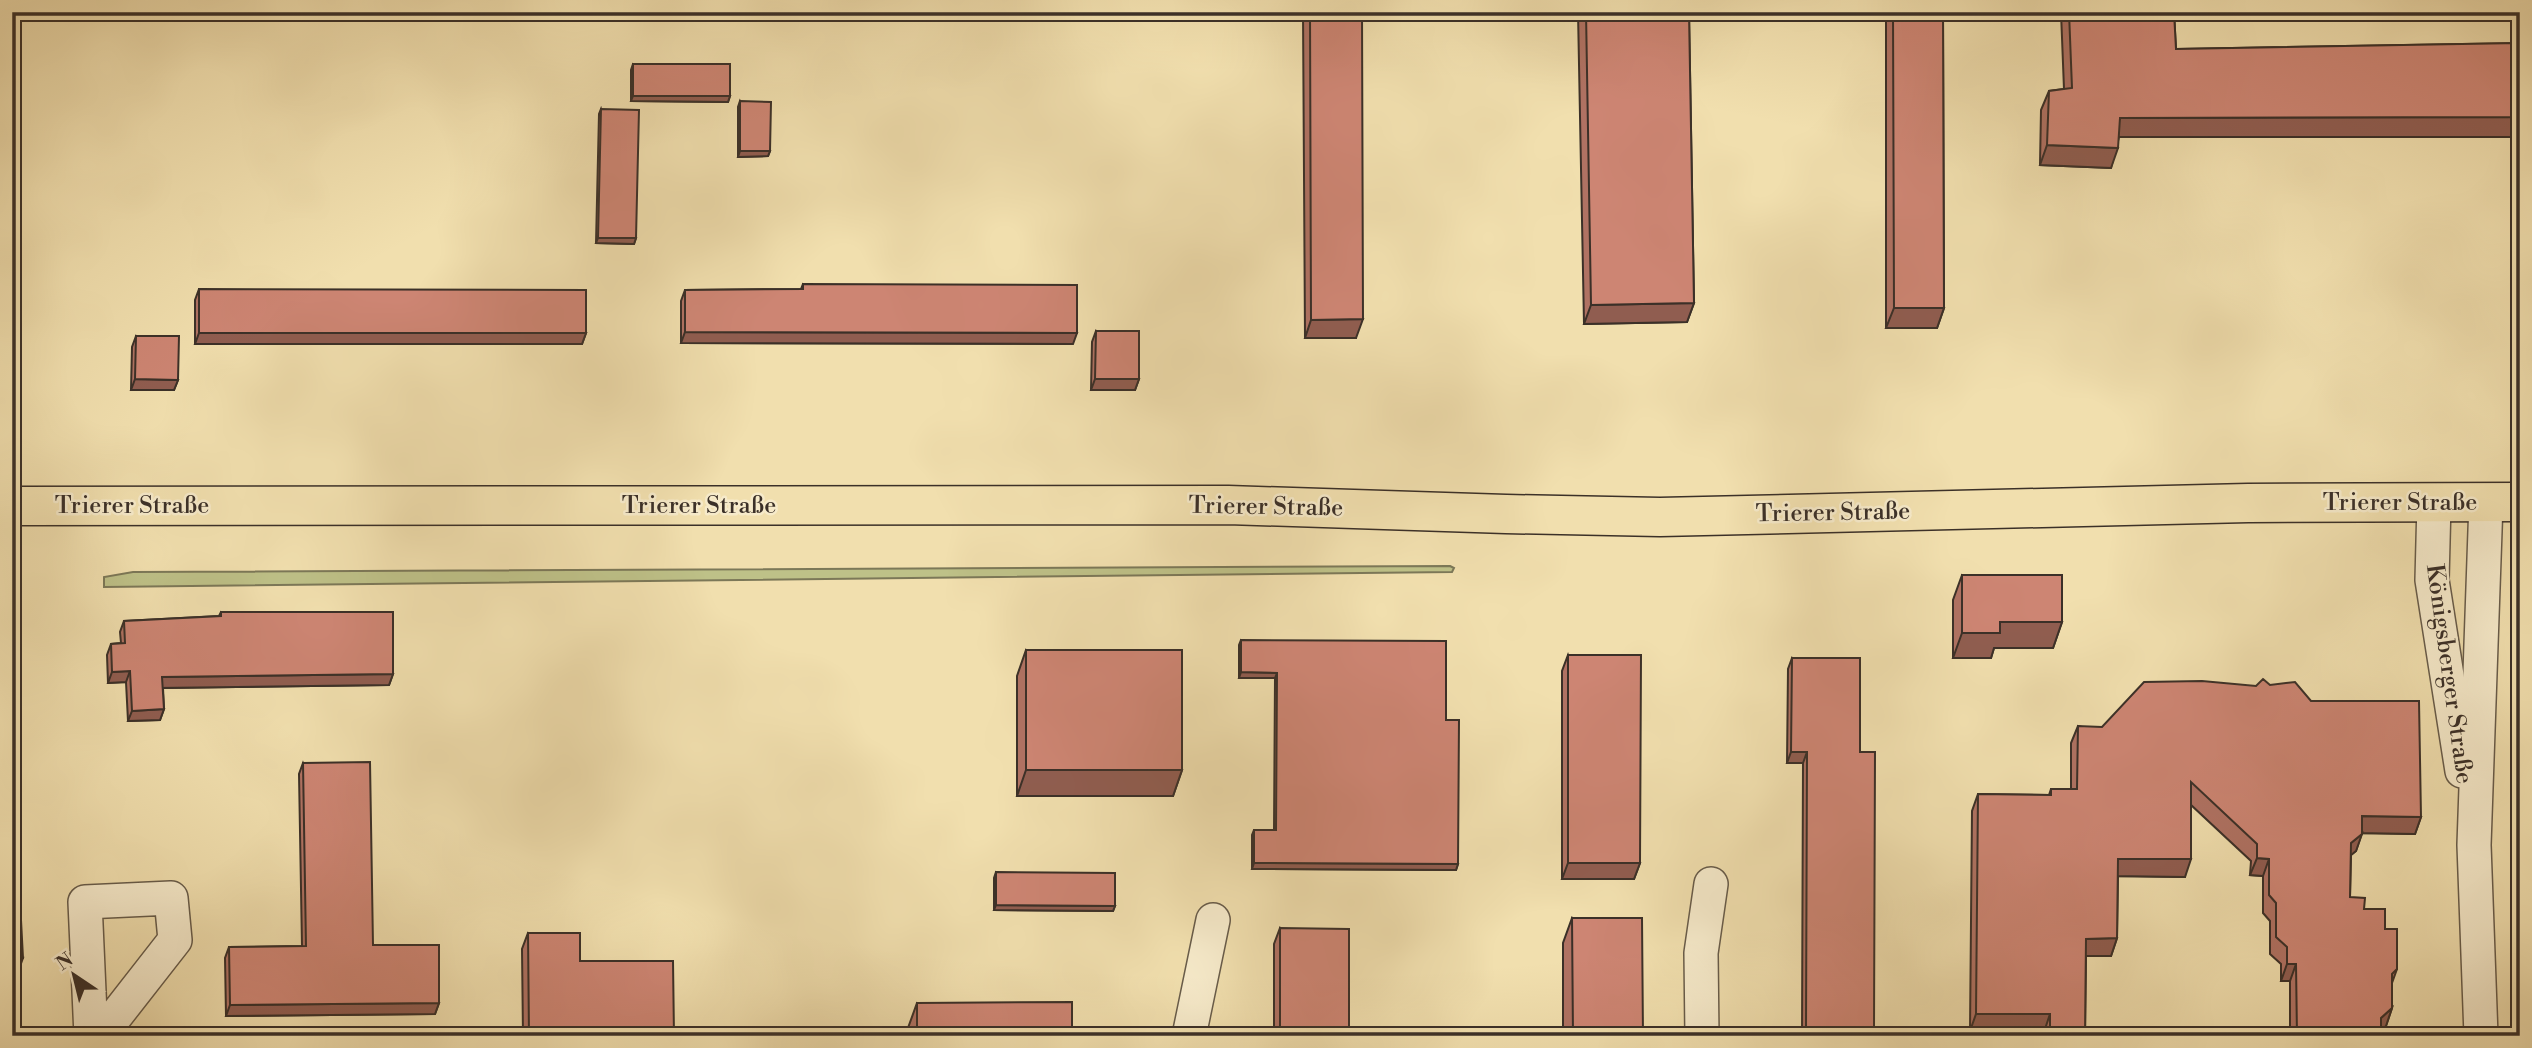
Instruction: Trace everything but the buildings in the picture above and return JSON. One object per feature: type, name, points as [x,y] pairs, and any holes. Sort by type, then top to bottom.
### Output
[{"type":"main road","name":"Trierer Straße","points":[[12,506],[1228,505],[1660,517],[2248,503],[2503,502]]},
{"type":"street","name":"Königsberger Straße","points":[[2474,845],[2503,502]]},
{"type":"street","name":"Königsberger Straße","points":[[2434,503],[2432,580],[2474,845],[2482,1036]]},
{"type":"street","points":[[1702,1036],[1701,953],[1711,884]]},
{"type":"street","points":[[91,1036],[85,902],[171,898],[175,940],[100,1036]]},
{"type":"street","points":[[1189,1036],[1213,920]]},
{"type":"green space","points":[[1454,568],[1452,572],[104,587],[104,577],[133,572]]}]
